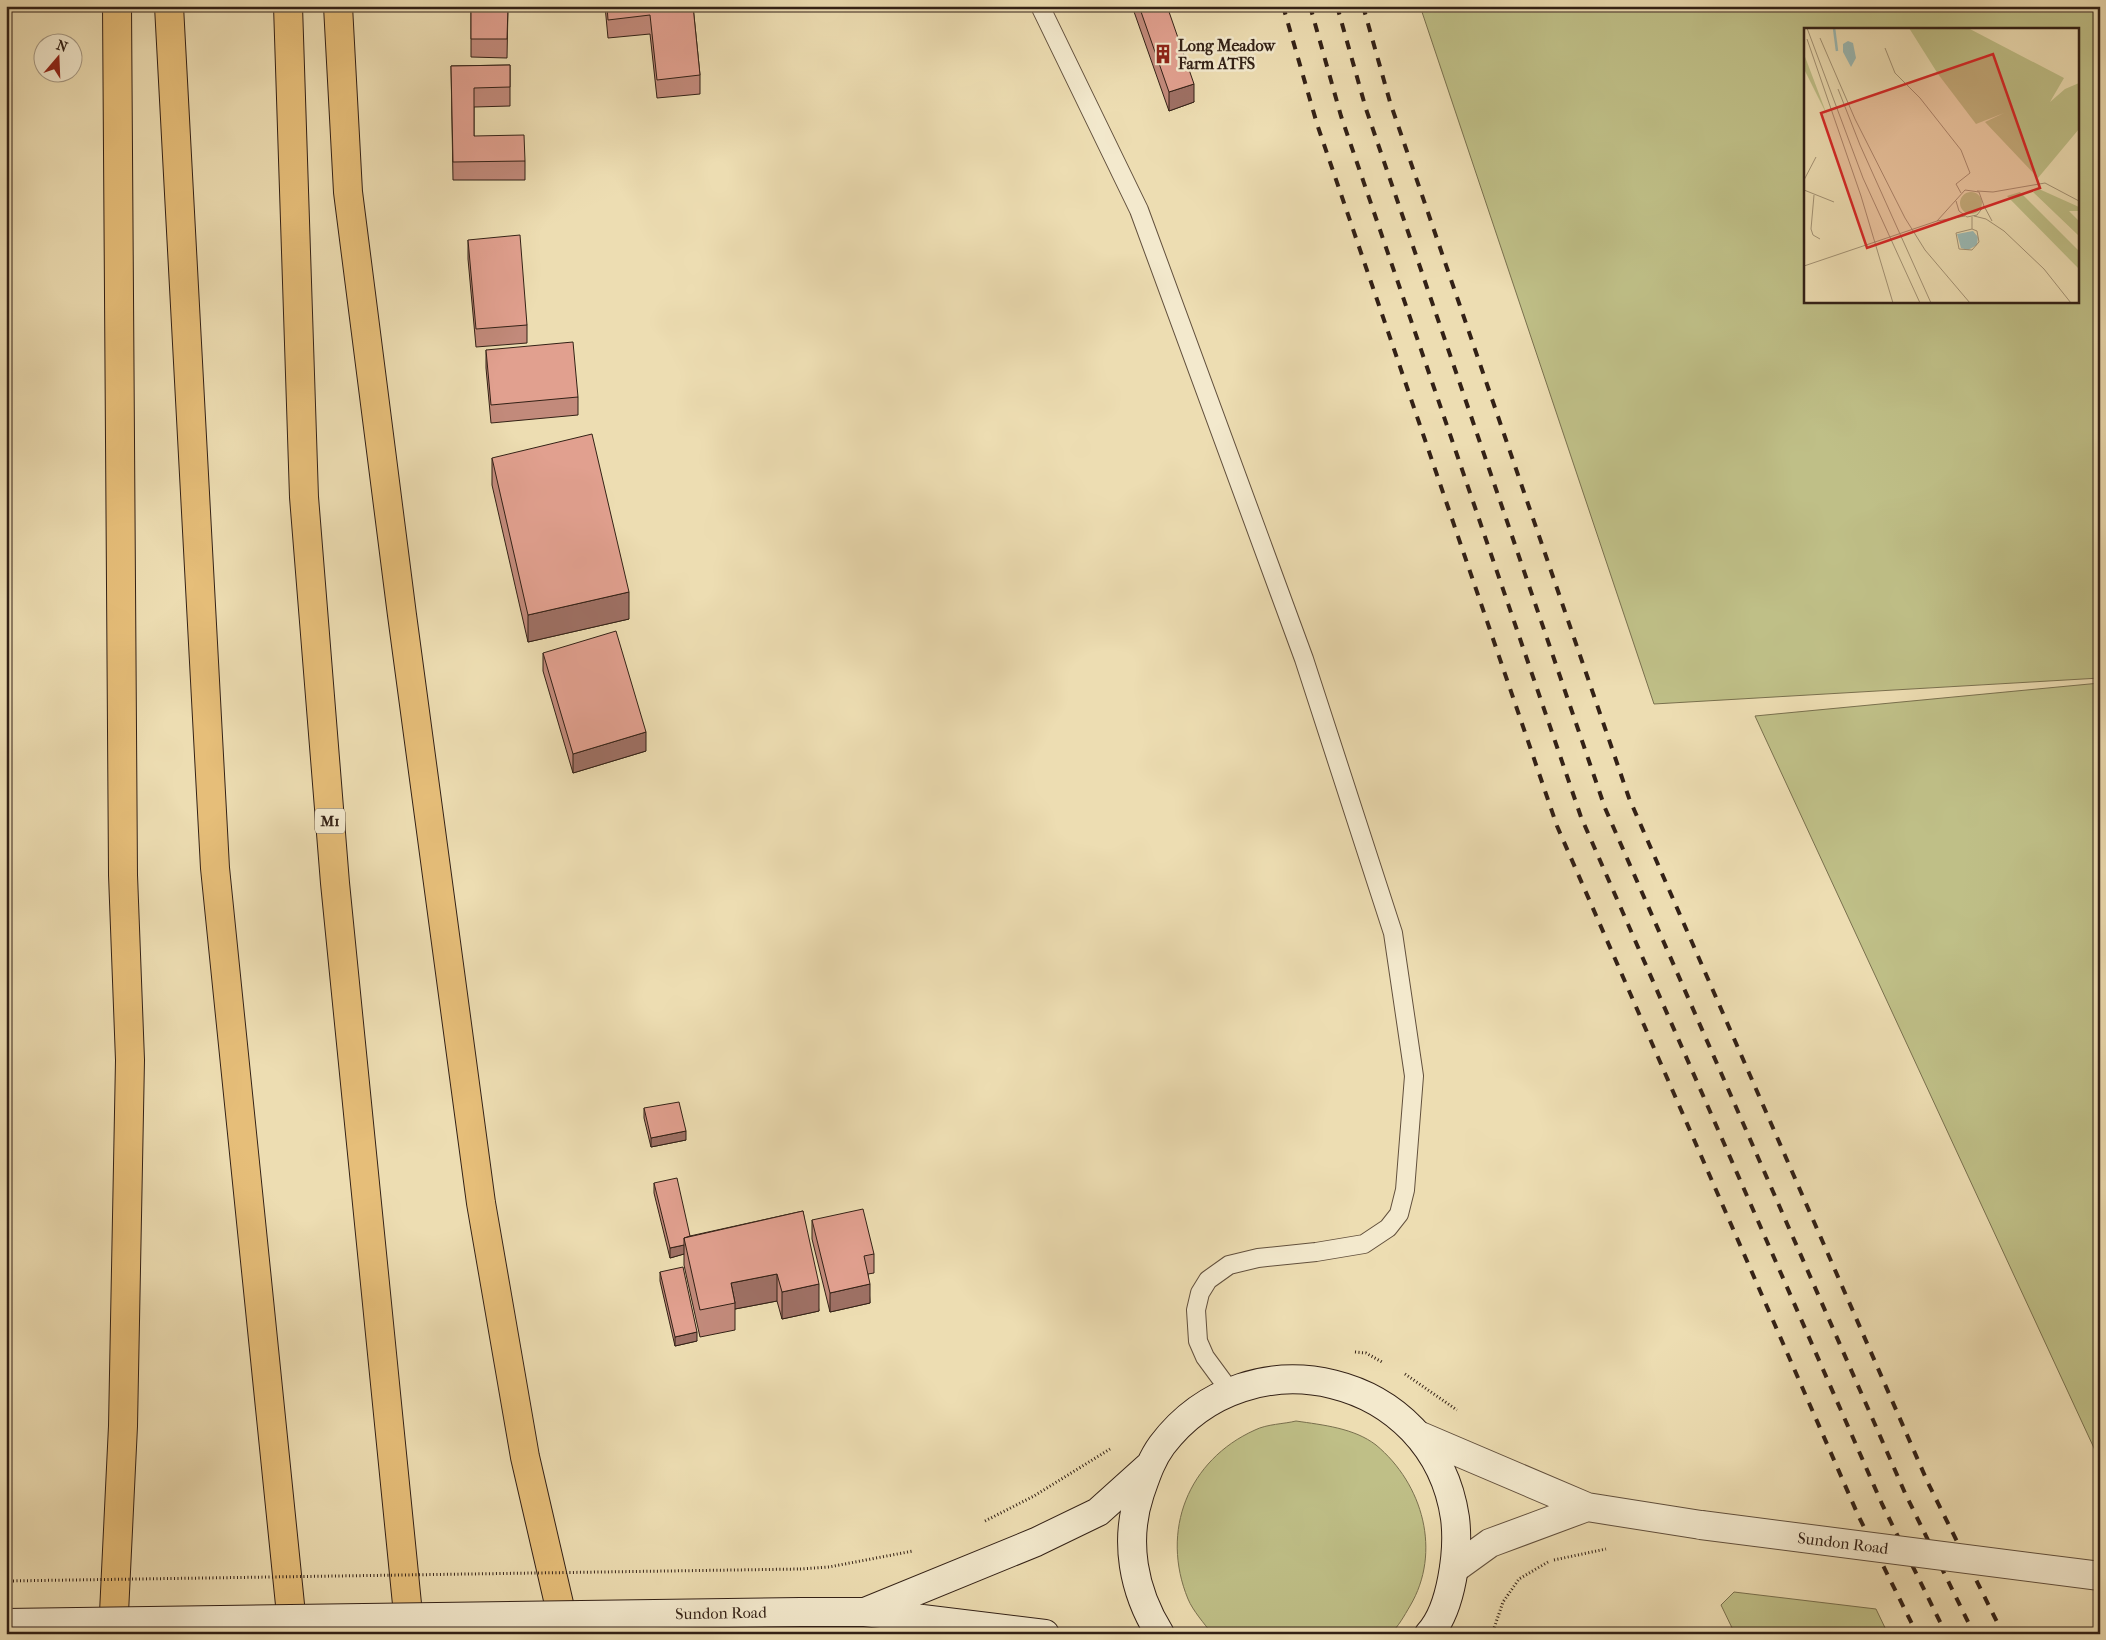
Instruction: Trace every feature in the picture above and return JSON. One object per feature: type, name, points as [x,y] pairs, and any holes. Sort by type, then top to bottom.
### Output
[{"type":"highway","points":[[113,1634],[123,1426],[130,1060],[122,855],[117,6]]},
{"type":"highway","points":[[169,6],[215,868],[293,1634]]},
{"type":"highway","name":"M1","points":[[288,6],[304,497],[335,883],[410,1634]]},
{"type":"highway","points":[[338,6],[348,192],[403,625],[479,1193],[525,1457],[566,1634]]},
{"type":"main road","points":[[1160,1634],[1151,1620],[1138,1588],[1131,1536],[1134,1512],[1150,1465],[1162,1446],[1182,1423],[1202,1406],[1230,1392],[1253,1384],[1285,1378],[1320,1381],[1349,1388],[1373,1399],[1394,1412],[1418,1435],[1436,1461],[1452,1502],[1457,1534],[1457,1553],[1450,1591],[1432,1632]]},
{"type":"main road","name":"Sundon Road","points":[[1418,1435],[1587,1507],[1701,1525],[2100,1576]]},
{"type":"main road","name":"Sundon Road","points":[[865,1612],[1036,1542],[1098,1512],[1150,1465]]},
{"type":"main road","name":"Sundon Road","points":[[1454,1570],[1490,1543],[1587,1507]]},
{"type":"main road","name":"Sundon Road","points":[[6,1623],[865,1612],[1045,1634]]},
{"type":"lane","points":[[1040,6],[1139,210],[1304,659],[1393,933],[1414,1076],[1405,1190],[1399,1214],[1388,1228],[1364,1244],[1316,1252],[1258,1258],[1229,1265],[1208,1280],[1200,1293],[1196,1310],[1198,1341],[1205,1357],[1230,1392]]},
{"type":"path","points":[[984,1521],[1034,1496],[1116,1444]]},
{"type":"path","points":[[1492,1634],[1502,1602],[1519,1579],[1550,1561],[1608,1548]]},
{"type":"path","points":[[6,1581],[800,1569],[829,1567],[915,1550]]},
{"type":"green space","points":[[1420,6],[2100,6],[2100,678],[1654,704]]},
{"type":"green space","points":[[2100,683],[2100,1461],[1755,716]]},
{"type":"green space","points":[[1296,1421],[1338,1428],[1367,1439],[1392,1461],[1406,1479],[1416,1499],[1423,1520],[1426,1542],[1425,1564],[1420,1585],[1410,1606],[1399,1624],[1390,1634],[1212,1634],[1188,1599],[1180,1573],[1177,1548],[1179,1524],[1186,1500],[1197,1479],[1212,1460],[1232,1443],[1260,1428]]},
{"type":"green space","points":[[1734,1592],[1876,1609],[1888,1634],[1735,1634],[1721,1605]]},
{"type":"building","points":[[471,6],[508,6],[507,39],[471,39]]},
{"type":"building","points":[[607,6],[693,6],[700,75],[657,80],[650,15],[608,20]]},
{"type":"building","name":"Long Meadow Farm ATFS","points":[[1139,6],[1167,6],[1194,84],[1169,92]]},
{"type":"building","points":[[510,65],[510,87],[474,88],[474,136],[524,135],[525,161],[453,162],[451,66]]},
{"type":"building","points":[[520,235],[527,325],[476,329],[468,240]]},
{"type":"building","points":[[573,342],[578,397],[491,405],[486,350]]},
{"type":"building","points":[[592,434],[629,592],[528,615],[492,458]]},
{"type":"building","points":[[616,631],[646,732],[573,754],[543,653]]},
{"type":"building","points":[[679,1102],[686,1131],[651,1138],[644,1108]]},
{"type":"building","points":[[677,1178],[690,1236],[684,1238],[684,1245],[670,1248],[654,1183]]},
{"type":"building","points":[[863,1209],[874,1254],[864,1256],[870,1284],[830,1293],[812,1220]]},
{"type":"building","points":[[803,1211],[819,1284],[782,1292],[777,1274],[731,1283],[735,1303],[700,1310],[684,1238]]},
{"type":"building","points":[[683,1267],[697,1332],[675,1337],[660,1272]]},
{"type":"railway","points":[[1283,6],[1317,124],[1557,826],[1858,1515],[1917,1634]]},
{"type":"railway","points":[[1310,6],[1341,116],[1581,817],[1882,1504],[1946,1634]]},
{"type":"railway","points":[[1337,6],[1366,109],[1605,808],[1905,1493],[1974,1634]]},
{"type":"railway","points":[[1363,6],[1390,102],[1629,798],[1928,1483],[2003,1634]]},
{"type":"place","name":"Long Meadow Farm ATFS","points":[[1163,54]]}]
